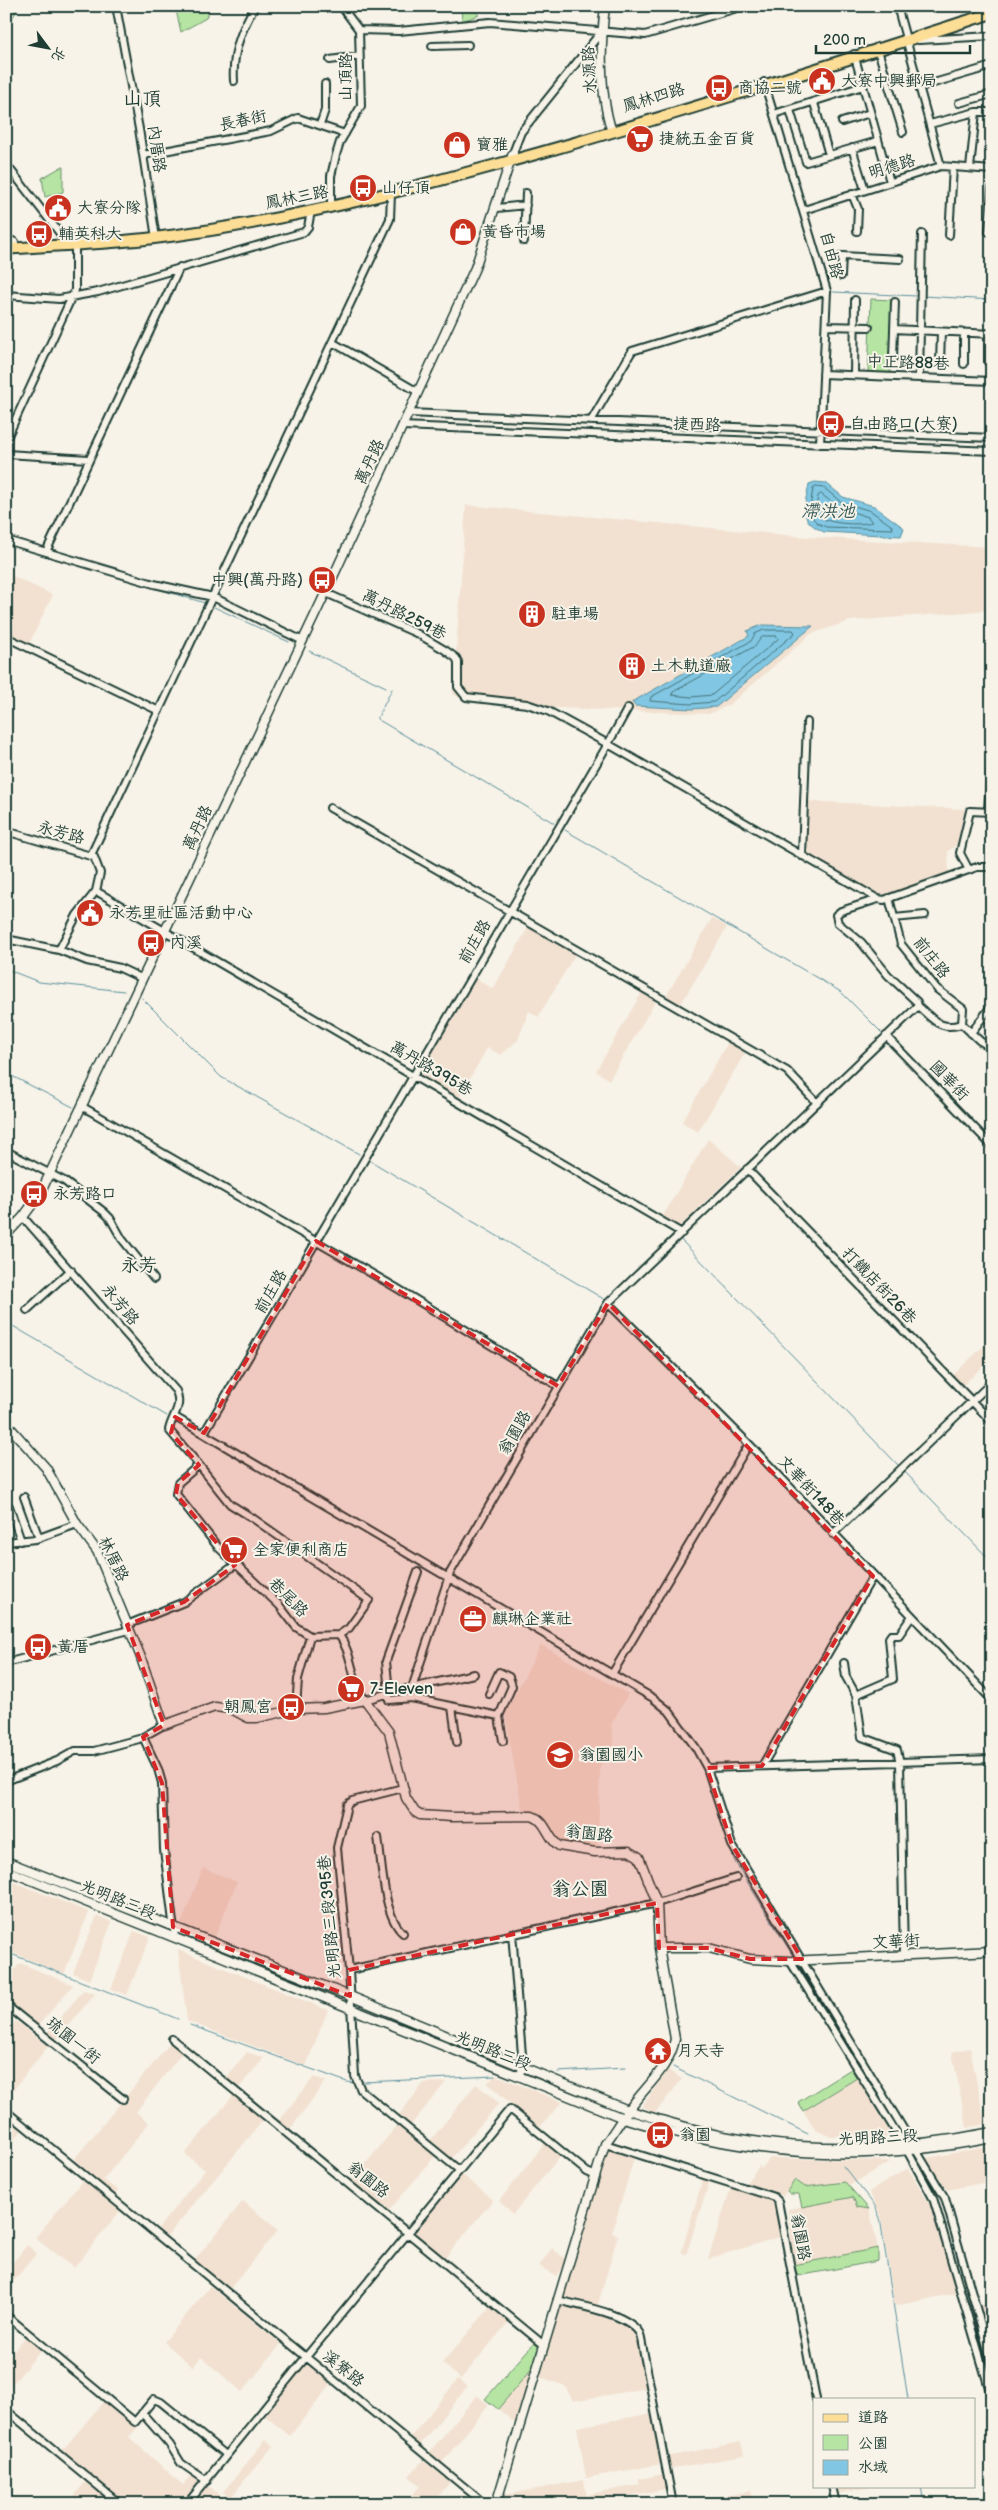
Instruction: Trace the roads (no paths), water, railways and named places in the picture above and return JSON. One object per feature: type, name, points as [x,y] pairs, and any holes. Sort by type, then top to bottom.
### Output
[{"type":"main road","name":"鳳林四路","points":[[612,129],[764,84],[877,48],[992,8]]},
{"type":"main road","name":"鳳林四路","points":[[906,38],[992,13]]},
{"type":"main road","name":"鳳林三路","points":[[155,235],[391,194],[612,129]]},
{"type":"main road","name":"鳳林三路","points":[[10,244],[70,243],[155,235],[312,211],[434,176],[513,157]]},
{"type":"street","name":"內厝路","points":[[116,6],[143,155],[155,235]]},
{"type":"street","points":[[234,81],[233,62],[242,30],[256,6]]},
{"type":"street","name":"山頂路","points":[[331,204],[331,176],[340,142],[361,106],[359,30],[341,6]]},
{"type":"street","name":"水源路","points":[[605,6],[602,31],[602,79],[612,129]]},
{"type":"street","points":[[359,30],[400,31],[490,22],[644,35],[744,6]]},
{"type":"street","points":[[897,6],[942,166]]},
{"type":"street","points":[[408,413],[475,268],[497,208],[521,132],[602,31]]},
{"type":"street","points":[[906,38],[992,36]]},
{"type":"street","points":[[432,46],[468,45]]},
{"type":"street","points":[[877,48],[903,132]]},
{"type":"street","points":[[854,55],[890,182]]},
{"type":"street","points":[[330,60],[359,56]]},
{"type":"street","points":[[920,86],[992,66]]},
{"type":"street","points":[[320,126],[325,110],[325,84]]},
{"type":"street","name":"自由路","points":[[764,84],[804,210],[827,291],[819,431],[820,444]]},
{"type":"street","points":[[774,114],[863,86]]},
{"type":"street","points":[[959,103],[992,94]]},
{"type":"street","points":[[814,102],[829,155]]},
{"type":"street","points":[[790,110],[806,162],[878,141]]},
{"type":"street","points":[[930,124],[976,112],[992,112]]},
{"type":"street","points":[[970,168],[976,112]]},
{"type":"street","points":[[842,122],[870,113]]},
{"type":"street","name":"長春街","points":[[143,155],[271,131],[298,118],[345,134]]},
{"type":"street","points":[[852,148],[865,190]]},
{"type":"street","points":[[6,164],[70,243],[75,290],[6,440]]},
{"type":"street","name":"明德路","points":[[804,210],[942,166],[992,170]]},
{"type":"street","points":[[949,235],[953,167]]},
{"type":"street","points":[[989,232],[992,188]]},
{"type":"street","points":[[524,241],[526,193]]},
{"type":"street","points":[[90,855],[390,219],[391,194]]},
{"type":"street","points":[[852,194],[858,209],[857,231]]},
{"type":"street","points":[[497,208],[526,205]]},
{"type":"street","points":[[6,295],[59,298],[98,292],[304,232],[308,226],[312,211]]},
{"type":"street","points":[[920,377],[922,234]]},
{"type":"street","points":[[841,276],[842,256],[900,258]]},
{"type":"street","points":[[46,552],[180,267]]},
{"type":"street","points":[[591,421],[632,351],[827,291]]},
{"type":"street","points":[[854,375],[855,300]]},
{"type":"street","points":[[893,358],[895,302]]},
{"type":"street","points":[[826,326],[869,327]]},
{"type":"street","points":[[894,329],[990,333],[988,362]]},
{"type":"street","points":[[940,363],[941,332]]},
{"type":"street","points":[[964,333],[964,364]]},
{"type":"street","points":[[332,342],[418,392]]},
{"type":"street","name":"中正路88巷","points":[[823,374],[992,381]]},
{"type":"street","name":"捷西路","points":[[408,413],[992,438]]},
{"type":"street","name":"萬丹路","points":[[6,1234],[24,1217],[40,1194],[83,1107],[142,978],[326,592],[408,413]]},
{"type":"street","name":"捷西路","points":[[402,426],[992,451]]},
{"type":"street","points":[[6,454],[89,459]]},
{"type":"street","points":[[6,540],[162,586],[213,597],[303,641]]},
{"type":"street","name":"萬丹路259巷","points":[[326,592],[418,634],[452,656],[458,662],[458,687],[466,697],[527,704],[548,711],[608,744]]},
{"type":"street","points":[[6,637],[159,711]]},
{"type":"street","name":"前庄路","points":[[204,1433],[628,708]]},
{"type":"street","points":[[802,856],[807,722]]},
{"type":"street","points":[[608,744],[878,899]]},
{"type":"street","points":[[969,870],[960,854],[970,811],[990,812],[992,752]]},
{"type":"street","points":[[330,808],[510,910],[786,1071],[817,1102]]},
{"type":"street","name":"永芳路","points":[[6,831],[35,841],[90,855],[100,873],[96,891]]},
{"type":"street","points":[[992,867],[969,870],[888,898],[878,899],[841,911],[836,915],[838,923],[861,942],[877,963],[917,1002],[918,1006],[944,1027],[962,1024],[992,1048]]},
{"type":"street","points":[[59,950],[77,916],[96,891]]},
{"type":"street","name":"萬丹路395巷","points":[[96,891],[682,1233]]},
{"type":"street","name":"前庄路","points":[[888,898],[901,944],[937,989],[963,1009],[962,1024]]},
{"type":"street","points":[[894,918],[925,915]]},
{"type":"street","points":[[6,939],[59,950],[87,961],[120,968],[142,978]]},
{"type":"street","points":[[971,1033],[992,1004]]},
{"type":"street","name":"翁園路","points":[[412,1688],[449,1578],[558,1386],[610,1301],[918,1006]]},
{"type":"street","name":"國華街","points":[[886,1036],[992,1146]]},
{"type":"street","points":[[83,1107],[316,1241],[558,1386]]},
{"type":"street","points":[[6,1151],[50,1173],[78,1191],[110,1218],[122,1239],[154,1279]]},
{"type":"street","name":"打鐵店街26巷","points":[[747,1169],[992,1422]]},
{"type":"street","name":"永芳路","points":[[24,1217],[176,1391],[178,1402],[175,1417]]},
{"type":"street","points":[[27,1310],[71,1270]]},
{"type":"street","name":"文華街148巷","points":[[610,1301],[749,1444],[992,1700]]},
{"type":"street","points":[[833,1534],[992,1382]]},
{"type":"street","points":[[296,1709],[298,1679],[310,1636],[339,1635],[349,1628],[369,1600],[254,1519],[235,1508],[171,1433],[170,1425],[175,1417],[653,1698],[669,1711],[685,1730],[707,1768],[732,1845],[945,2198],[992,2364]]},
{"type":"street","name":"林厝路","points":[[6,1423],[52,1476],[77,1524],[97,1551],[128,1627],[164,1725]]},
{"type":"street","points":[[612,1674],[749,1444]]},
{"type":"street","name":"巷尾路","points":[[199,1465],[178,1483],[176,1494],[235,1565],[279,1605],[296,1627],[310,1636]]},
{"type":"street","points":[[24,1497],[39,1538]]},
{"type":"street","points":[[10,1506],[21,1541]]},
{"type":"street","points":[[6,1542],[39,1538],[77,1524]]},
{"type":"street","points":[[6,1663],[128,1627],[184,1602],[235,1565]]},
{"type":"street","points":[[418,1572],[386,1661],[389,1700],[411,1698],[499,1716]]},
{"type":"street","points":[[762,1766],[873,1576]]},
{"type":"street","points":[[856,1696],[893,1679],[889,1638],[891,1635],[899,1635],[903,1632],[912,1616]]},
{"type":"street","name":"翁園路","points":[[339,1635],[344,1642],[351,1666],[365,1700],[389,1732],[410,1808],[420,1815],[489,1818],[532,1816],[542,1822],[554,1843],[559,1846],[595,1852],[629,1851],[639,1857],[657,1902],[659,1948],[675,2039],[673,2050],[667,2061],[623,2118]]},
{"type":"street","points":[[844,1663],[846,1677],[856,1696],[862,1737],[897,1750],[900,1763],[904,1955]]},
{"type":"street","points":[[489,1694],[499,1672],[509,1677],[512,1686],[499,1716],[503,1740]]},
{"type":"street","points":[[6,1780],[57,1761],[75,1751],[94,1751],[143,1737],[164,1725],[215,1707],[231,1709],[248,1718],[256,1718],[296,1709],[324,1708],[365,1700],[474,1674]]},
{"type":"street","points":[[452,1707],[457,1742]]},
{"type":"street","points":[[143,1737],[158,1769],[162,1783],[164,1850],[175,1938]]},
{"type":"street","points":[[707,1768],[992,1759]]},
{"type":"street","name":"光明路三段395巷","points":[[350,1996],[337,1848],[347,1805],[352,1801],[403,1788]]},
{"type":"street","points":[[378,1838],[390,1911],[396,1927],[403,1933]]},
{"type":"street","name":"光明路三段","points":[[6,1861],[350,1996],[628,2110],[673,2124],[725,2136],[771,2142],[831,2146],[905,2147],[917,2150],[992,2138]]},
{"type":"street","name":"光明路三段","points":[[6,1870],[623,2118],[700,2140],[770,2151],[831,2155],[905,2147],[912,2142],[992,2132]]},
{"type":"street","points":[[349,1970],[657,1902],[736,1878]]},
{"type":"street","points":[[512,1933],[523,2067],[519,2076]]},
{"type":"street","points":[[659,1948],[709,1948],[750,1959],[790,1961],[802,1959]]},
{"type":"street","name":"文華街","points":[[802,1959],[992,1951]]},
{"type":"street","points":[[790,1961],[905,2147],[933,2198],[992,2398]]},
{"type":"street","points":[[350,1996],[355,2076],[360,2090],[459,2170]]},
{"type":"street","name":"琉園一街","points":[[6,2005],[123,2099]]},
{"type":"street","name":"翁園路","points":[[172,2038],[544,2345]]},
{"type":"street","points":[[6,2111],[306,2357],[510,2109],[587,2172],[596,2176]]},
{"type":"street","points":[[496,2504],[605,2144],[623,2118]]},
{"type":"street","name":"翁園路","points":[[605,2144],[774,2197],[778,2201],[816,2398]]},
{"type":"street","points":[[557,2300],[619,2318],[631,2323],[640,2334],[674,2504]]},
{"type":"street","points":[[6,2315],[135,2422],[154,2399],[161,2402],[226,2454]]},
{"type":"street","name":"溪寮路","points":[[187,2504],[306,2357],[485,2504]]},
{"type":"street","points":[[6,2410],[120,2504]]},
{"type":"street","points":[[142,2413],[170,2445],[181,2463],[206,2481]]},
{"type":"street","points":[[832,2488],[836,2504]]},
{"type":"water","name":"滯洪池","points":[[815,482],[826,483],[843,497],[874,506],[904,528],[901,536],[824,532],[816,528],[810,523],[805,513],[809,484]]},
{"type":"water","points":[[762,625],[813,626],[716,707],[692,709],[635,706],[632,702],[749,636],[747,631]]},
{"type":"waterway","points":[[833,292],[917,296]]},
{"type":"waterway","points":[[923,296],[992,300]]},
{"type":"waterway","points":[[6,544],[205,603]]},
{"type":"waterway","points":[[212,606],[289,642]]},
{"type":"waterway","points":[[309,651],[386,687]]},
{"type":"waterway","points":[[392,689],[377,719],[554,823]]},
{"type":"waterway","points":[[565,830],[841,992],[881,1032]]},
{"type":"waterway","points":[[6,969],[39,982],[124,991]]},
{"type":"waterway","points":[[142,998],[221,1077],[359,1154]]},
{"type":"waterway","points":[[6,1073],[73,1107]]},
{"type":"waterway","points":[[6,1091],[13,1077]]},
{"type":"waterway","points":[[369,1160],[607,1301]]},
{"type":"waterway","points":[[680,1239],[899,1466]]},
{"type":"waterway","points":[[614,1302],[629,1287]]},
{"type":"waterway","points":[[6,1322],[167,1416]]},
{"type":"waterway","points":[[176,1422],[294,1492]]},
{"type":"waterway","points":[[904,1471],[992,1562]]},
{"type":"waterway","points":[[404,1557],[444,1580]]},
{"type":"waterway","points":[[455,1586],[569,1652]]},
{"type":"waterway","points":[[703,1766],[711,1794]]},
{"type":"waterway","points":[[718,1816],[735,1862],[793,1956]]},
{"type":"waterway","points":[[6,1952],[178,2019]]},
{"type":"waterway","points":[[799,1965],[903,2136]]},
{"type":"waterway","points":[[190,2025],[354,2083]]},
{"type":"waterway","points":[[673,2067],[808,2134]]},
{"type":"waterway","points":[[558,2072],[625,2068]]},
{"type":"waterway","points":[[363,2082],[495,2076]]},
{"type":"waterway","points":[[843,2166],[875,2206],[880,2218],[908,2398]]},
{"type":"waterway","points":[[940,2195],[992,2383]]},
{"type":"waterway","points":[[921,2488],[924,2504]]},
{"type":"place","name":"大寮中興郵局","points":[[822,81]]},
{"type":"place","name":"商協二號","points":[[719,88]]},
{"type":"place","name":"捷統五金百貨","points":[[640,139]]},
{"type":"place","name":"寶雅","points":[[457,145]]},
{"type":"place","name":"山仔頂","points":[[363,188]]},
{"type":"place","name":"大寮分隊","points":[[58,208]]},
{"type":"place","name":"黃昏市場","points":[[463,232]]},
{"type":"place","name":"輔英科大","points":[[39,234]]},
{"type":"place","name":"自由路口(大寮)","points":[[831,424]]},
{"type":"place","name":"中興(萬丹路)","points":[[322,580]]},
{"type":"place","name":"駐車場","points":[[532,614]]},
{"type":"place","name":"土木軌道廠","points":[[632,666]]},
{"type":"place","name":"永芳里社區活動中心","points":[[90,913]]},
{"type":"place","name":"內溪","points":[[151,943]]},
{"type":"place","name":"永芳路口","points":[[34,1194]]},
{"type":"place","name":"全家便利商店","points":[[234,1550]]},
{"type":"place","name":"麒琳企業社","points":[[473,1619]]},
{"type":"place","name":"黃厝","points":[[38,1647]]},
{"type":"place","name":"7-Eleven","points":[[351,1689]]},
{"type":"place","name":"朝鳳宮","points":[[291,1707]]},
{"type":"place","name":"翁園國小","points":[[560,1755]]},
{"type":"place","name":"月天寺","points":[[658,2051]]},
{"type":"place","name":"翁園","points":[[660,2135]]},
{"type":"district","name":"山頂","points":[[142,99]]},
{"type":"district","name":"永芳","points":[[139,1265]]},
{"type":"district","name":"翁公園","points":[[580,1889]]}]
